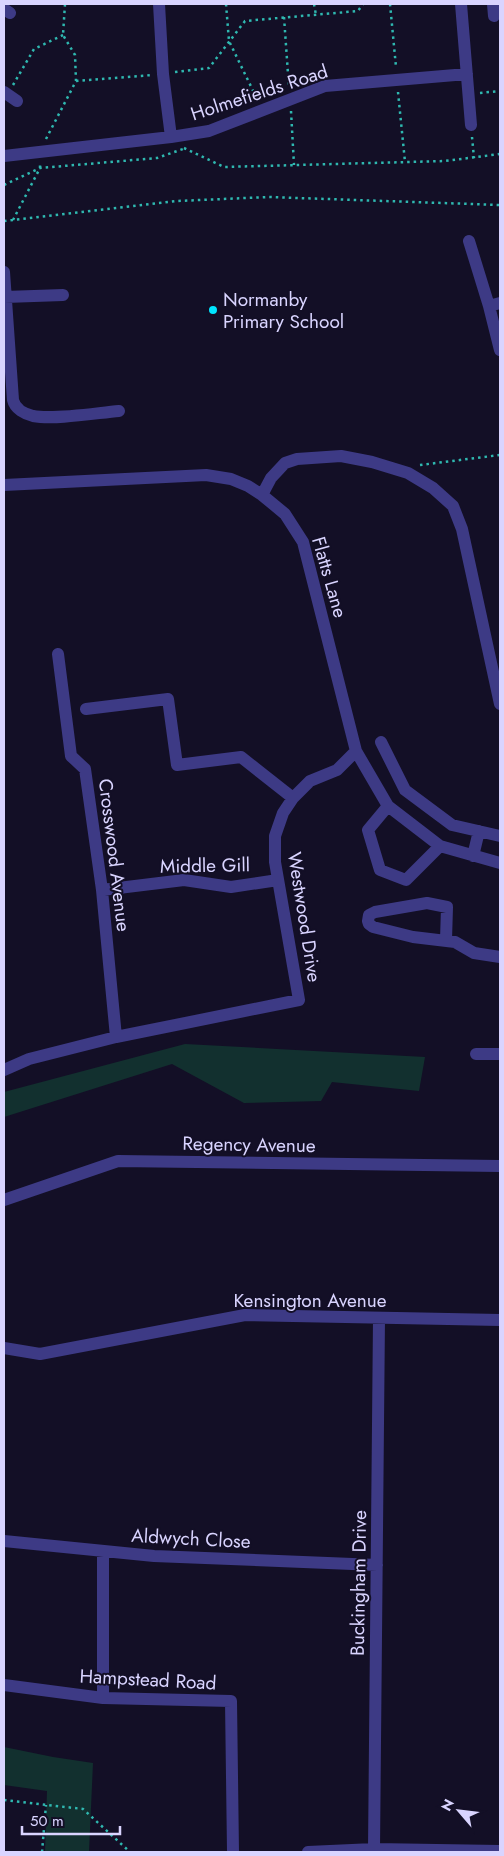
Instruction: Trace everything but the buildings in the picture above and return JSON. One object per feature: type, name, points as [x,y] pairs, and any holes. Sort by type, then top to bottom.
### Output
[{"type":"street","points":[[159,4],[163,74],[171,137]]},
{"type":"street","points":[[461,4],[471,125]]},
{"type":"street","name":"Holmefields Road","points":[[4,156],[209,131],[325,86],[467,74]]},
{"type":"street","points":[[469,241],[494,305],[500,350]]},
{"type":"street","points":[[4,272],[12,400],[14,406],[26,413],[43,416],[119,411]]},
{"type":"street","points":[[6,297],[63,294]]},
{"type":"street","points":[[262,494],[271,478],[285,463],[297,459],[341,456],[372,462],[408,473],[433,488],[453,506],[462,529],[500,704]]},
{"type":"street","name":"Flatts Lane","points":[[4,485],[206,475],[231,479],[262,494],[285,514],[304,542],[356,751],[388,806],[440,846],[500,863]]},
{"type":"street","name":"Crosswood Avenue","points":[[58,654],[71,756],[85,769],[102,890],[116,1037]]},
{"type":"street","points":[[86,709],[168,699],[177,765],[241,758],[293,798]]},
{"type":"street","points":[[382,742],[405,790],[452,825],[500,836]]},
{"type":"street","name":"Westwood Drive","points":[[116,1037],[299,1000],[275,862],[275,836],[283,814],[293,798],[310,781],[337,770],[356,751]]},
{"type":"street","points":[[388,806],[368,830],[380,870],[406,880],[440,846]]},
{"type":"street","points":[[473,856],[479,831]]},
{"type":"street","name":"Middle Gill","points":[[102,890],[184,880],[231,887],[278,880]]},
{"type":"street","points":[[446,940],[447,907],[427,903],[369,914],[369,924],[374,927],[414,938],[446,940],[462,944],[474,953],[500,957]]},
{"type":"street","points":[[4,1070],[29,1059],[116,1037]]},
{"type":"street","points":[[476,1054],[500,1054]]},
{"type":"street","name":"Regency Avenue","points":[[4,1200],[118,1161],[500,1166]]},
{"type":"street","name":"Kensington Avenue","points":[[4,1348],[40,1354],[245,1315],[500,1320]]},
{"type":"street","name":"Buckingham Drive","points":[[374,1849],[379,1318]]},
{"type":"street","name":"Aldwych Close","points":[[4,1541],[154,1556],[377,1565]]},
{"type":"street","points":[[103,1551],[103,1698]]},
{"type":"street","name":"Hampstead Road","points":[[4,1685],[103,1698],[231,1702],[234,1852]]},
{"type":"street","points":[[308,1852],[374,1849],[500,1851]]},
{"type":"path","points":[[13,220],[40,168],[40,151],[76,81],[74,55],[63,35],[65,4]]},
{"type":"path","points":[[226,4],[229,41],[262,110]]},
{"type":"path","points":[[314,4],[316,15]]},
{"type":"path","points":[[76,81],[209,68],[245,20],[358,11],[363,4]]},
{"type":"path","points":[[9,96],[34,49],[63,35]]},
{"type":"path","points":[[469,94],[500,91]]},
{"type":"path","points":[[471,125],[474,158]]},
{"type":"path","points":[[4,185],[40,168],[157,158],[190,144]]},
{"type":"path","points":[[184,148],[224,167],[446,161],[500,154]]},
{"type":"path","points":[[4,221],[177,201],[269,197],[500,205]]},
{"type":"path","points":[[408,473],[415,466],[500,454]]},
{"type":"path","points":[[4,1800],[83,1809],[130,1852]]},
{"type":"path","points":[[42,1852],[46,1805]]},
{"type":"green space","points":[[185,1044],[425,1057],[419,1091],[332,1082],[321,1101],[244,1103],[172,1064],[4,1117],[4,1092]]},
{"type":"green space","points":[[4,1747],[93,1763],[89,1852],[45,1852],[47,1791],[4,1785]]},
{"type":"place","name":"Normanby Primary School","points":[[213,310]]}]
